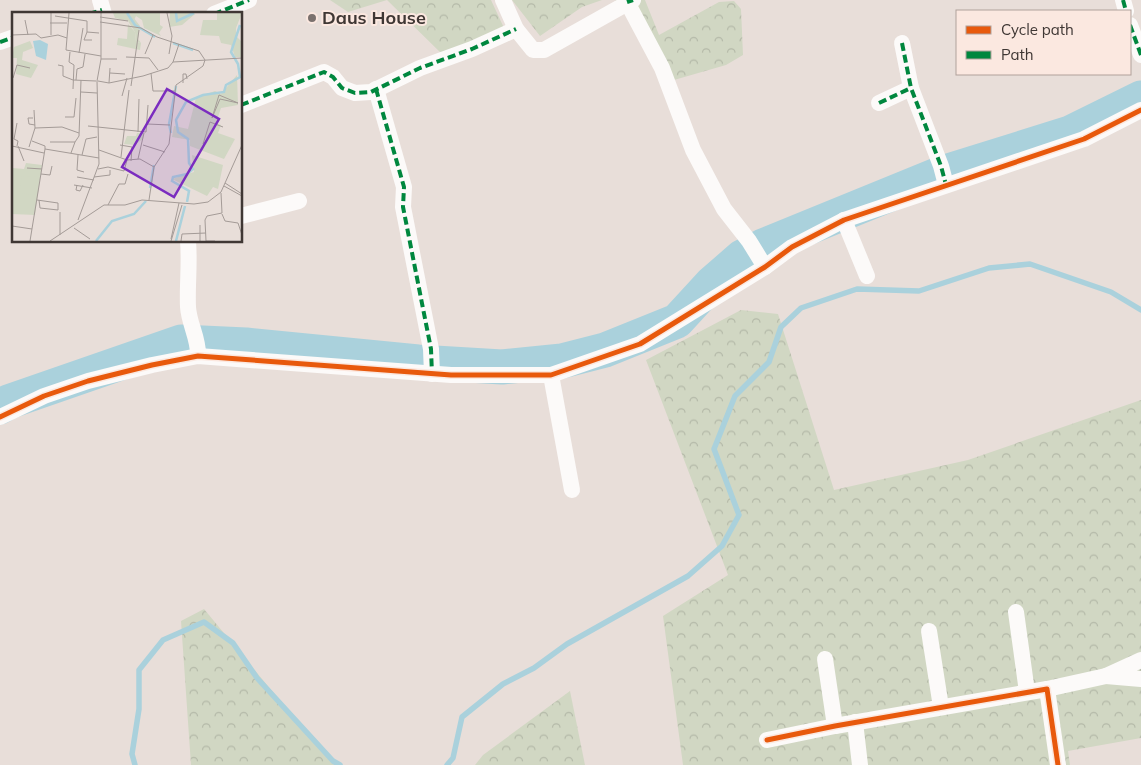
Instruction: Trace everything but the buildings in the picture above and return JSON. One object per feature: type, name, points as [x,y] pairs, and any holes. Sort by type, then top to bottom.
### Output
[{"type":"street","points":[[219,12],[249,0]]},
{"type":"street","points":[[503,0],[516,29],[533,50],[544,50],[630,1],[662,68],[693,150],[724,208],[749,241],[762,263]]},
{"type":"street","points":[[242,105],[324,72],[333,77],[342,88],[355,93],[371,92],[420,68],[516,29]]},
{"type":"street","points":[[1131,29],[1141,55]]},
{"type":"street","points":[[0,42],[12,38]]},
{"type":"street","points":[[902,43],[911,88],[944,177]]},
{"type":"street","points":[[879,103],[911,88]]},
{"type":"street","points":[[376,90],[404,187],[403,207],[432,365]]},
{"type":"street","points":[[0,417],[44,396],[88,381],[198,352],[432,365],[452,375],[551,375],[640,344],[762,263],[844,220],[944,177],[1008,166],[1084,139],[1141,110]]},
{"type":"street","points":[[242,216],[299,201]]},
{"type":"street","points":[[844,220],[867,276]]},
{"type":"street","points":[[188,242],[190,262],[188,308],[198,352]]},
{"type":"street","points":[[551,375],[572,490]]},
{"type":"street","points":[[1016,612],[1027,692]]},
{"type":"street","points":[[929,631],[941,707]]},
{"type":"street","points":[[825,659],[835,726]]},
{"type":"street","points":[[767,740],[855,722],[1047,689],[1106,676],[1141,660]]},
{"type":"street","points":[[1106,676],[1141,679]]},
{"type":"street","points":[[1047,689],[1058,765]]},
{"type":"street","points":[[855,722],[860,765]]},
{"type":"green space","points":[[330,0],[387,0],[348,12]]},
{"type":"green space","points":[[387,0],[491,0],[504,28],[445,57]]},
{"type":"green space","points":[[512,0],[602,0],[582,7],[540,36]]},
{"type":"green space","points":[[615,0],[645,0],[659,35],[719,2],[734,1],[741,9],[743,55],[726,65],[674,80],[633,19]]},
{"type":"green space","points":[[741,310],[778,314],[834,490],[968,460],[1141,400],[1141,738],[1068,751],[1070,765],[683,765],[663,616],[728,575],[646,360]]},
{"type":"green space","points":[[204,609],[320,749],[340,765],[191,765],[181,621]]},
{"type":"green space","points":[[570,691],[585,765],[475,765],[483,755]]},
{"type":"waterway","points":[[0,407],[8,402],[181,342],[246,345],[418,362],[502,367],[562,361],[605,350],[677,321],[711,284],[742,257],[763,246],[942,173],[1070,133],[1141,98]]},
{"type":"waterway","points":[[447,765],[453,758],[462,717],[503,684],[534,668],[567,644],[688,576],[722,546],[739,515],[714,449],[735,396],[769,362],[781,327],[801,308],[857,289],[919,291],[989,268],[1030,264],[1111,292],[1141,310]]},
{"type":"waterway","points":[[135,765],[132,754],[139,709],[139,670],[163,640],[204,622],[233,643],[257,678],[333,761],[340,765]]},
{"type":"marked path","points":[[219,12],[249,0]]},
{"type":"marked path","points":[[627,2],[633,0]]},
{"type":"marked path","points":[[1123,0],[1126,10]]},
{"type":"marked path","points":[[96,12],[102,10]]},
{"type":"marked path","points":[[1131,28],[1141,55]]},
{"type":"marked path","points":[[242,105],[324,72],[333,77],[342,88],[355,93],[371,92],[420,68],[472,49],[516,29]]},
{"type":"marked path","points":[[0,42],[12,38]]},
{"type":"marked path","points":[[902,43],[911,88],[941,166],[946,185]]},
{"type":"marked path","points":[[879,103],[911,88]]},
{"type":"marked path","points":[[376,89],[404,187],[403,207],[431,349],[432,374]]},
{"type":"cycle path","points":[[0,417],[44,396],[88,381],[198,356],[451,375],[551,375],[640,344],[765,267],[792,247],[844,220],[1084,139],[1141,110]]},
{"type":"cycle path","points":[[767,740],[835,726],[1047,689],[1058,765]]},
{"type":"place","name":"Daus House","points":[[312,18]]}]
